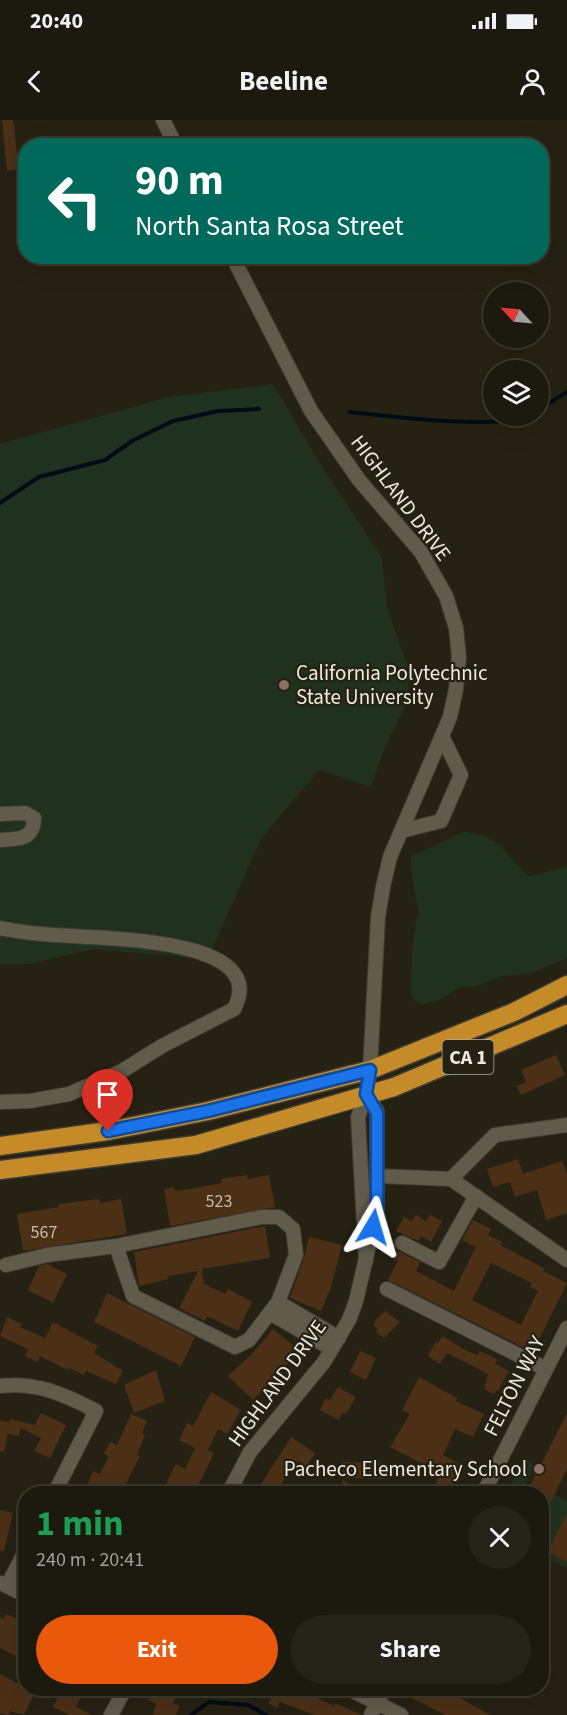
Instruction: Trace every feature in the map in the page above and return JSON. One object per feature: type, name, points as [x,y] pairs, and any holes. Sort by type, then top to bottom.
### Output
[{"type":"highway","name":"CA 1","points":[[0,1146],[108,1131],[208,1111],[370,1070],[514,1012],[567,985]]},
{"type":"highway","name":"CA 1","points":[[0,1170],[196,1145],[394,1087],[567,1014]]},
{"type":"street","points":[[164,120],[172,138]]},
{"type":"street","name":"HIGHLAND DRIVE","points":[[236,264],[297,386],[321,427],[359,480],[421,552],[446,596],[456,628],[459,657],[453,706],[388,867],[378,917],[370,1070],[366,1094],[357,1117],[366,1261]]},
{"type":"street","points":[[401,831],[441,821],[461,775],[442,736]]},
{"type":"street","points":[[0,814],[25,813],[34,818],[34,828],[30,835],[23,838],[0,840]]},
{"type":"street","points":[[0,928],[22,933],[157,942],[195,950],[231,969],[239,982],[241,997],[234,1009],[162,1046],[122,1071],[69,1094],[30,1101],[0,1102]]},
{"type":"street","name":"HIGHLAND DRIVE","points":[[232,1486],[250,1452],[293,1402],[335,1344],[356,1301],[377,1211],[377,1111],[366,1094]]},
{"type":"street","points":[[451,1179],[495,1135],[567,1125]]},
{"type":"street","points":[[378,1176],[451,1179],[567,1260]]},
{"type":"street","points":[[402,1243],[439,1262],[476,1196]]},
{"type":"street","points":[[6,1265],[46,1255],[116,1246],[262,1218],[279,1217],[293,1229],[296,1255],[274,1308],[249,1340],[236,1347],[133,1296],[116,1246]]},
{"type":"street","points":[[387,1289],[546,1369]]},
{"type":"street","points":[[274,1308],[335,1344]]},
{"type":"street","name":"FELTON WAY","points":[[487,1486],[567,1328]]},
{"type":"street","points":[[0,1386],[18,1384],[52,1389],[96,1411],[58,1486]]},
{"type":"street","points":[[18,1562],[3,1584],[18,1592]]},
{"type":"street","points":[[111,1715],[121,1696]]},
{"type":"street","points":[[358,1696],[374,1709],[401,1715]]},
{"type":"green space","points":[[273,384],[322,467],[382,558],[387,608],[409,670],[408,701],[385,747],[371,787],[319,770],[261,839],[208,959],[94,949],[29,964],[0,964],[0,444],[169,397]]},
{"type":"green space","points":[[463,832],[486,836],[494,841],[528,876],[567,867],[567,958],[530,974],[502,976],[477,986],[458,988],[440,1000],[420,1005],[411,996],[412,948],[418,910],[412,878],[411,855]]},
{"type":"green space","points":[[524,1459],[536,1465],[525,1486],[510,1486]]},
{"type":"green space","points":[[554,1494],[567,1501],[567,1513],[549,1548],[549,1505]]},
{"type":"green space","points":[[549,1553],[567,1562],[567,1568],[549,1559]]},
{"type":"building","points":[[2,120],[13,120],[18,169],[7,171]]},
{"type":"building","points":[[556,1055],[565,1075],[521,1095],[517,1086],[526,1082],[521,1070]]},
{"type":"building","points":[[518,1159],[523,1174],[562,1161],[567,1174],[567,1213],[546,1220],[537,1190],[515,1197],[510,1182],[493,1187],[487,1169]]},
{"type":"building","points":[[247,1175],[248,1179],[269,1175],[275,1207],[170,1226],[164,1189],[174,1187],[175,1191],[196,1188],[222,1183],[221,1179]]},
{"type":"building","points":[[99,1199],[100,1203],[121,1199],[127,1234],[23,1251],[17,1214],[59,1207],[58,1204]]},
{"type":"building","points":[[416,1215],[426,1221],[430,1215],[442,1221],[431,1242],[421,1236],[418,1241],[396,1231],[404,1217],[412,1221]]},
{"type":"building","points":[[473,1220],[491,1229],[488,1235],[502,1242],[500,1245],[567,1283],[533,1352],[388,1280],[398,1261],[392,1258],[396,1250],[420,1262],[416,1271],[454,1291],[476,1247],[462,1240]],"holes":[[[491,1263],[532,1283],[530,1287],[538,1291],[521,1325],[472,1300]]]},
{"type":"building","points":[[265,1226],[270,1258],[202,1269],[204,1284],[225,1294],[228,1289],[252,1302],[238,1331],[207,1316],[205,1321],[179,1308],[198,1271],[168,1276],[168,1279],[139,1286],[134,1252]]},
{"type":"building","points":[[309,1237],[342,1245],[331,1287],[321,1311],[290,1298]]},
{"type":"building","points":[[47,1264],[67,1274],[53,1303],[28,1290],[39,1266]]},
{"type":"building","points":[[107,1293],[195,1337],[181,1366],[94,1322]]},
{"type":"building","points":[[385,1311],[400,1322],[384,1338],[376,1332],[378,1329],[374,1326],[375,1321]]},
{"type":"building","points":[[7,1317],[22,1324],[20,1327],[45,1338],[53,1322],[98,1346],[94,1353],[123,1371],[116,1384],[86,1371],[84,1375],[69,1368],[68,1370],[40,1356],[37,1362],[25,1356],[28,1349],[0,1336]]},
{"type":"building","points":[[273,1329],[300,1351],[253,1400],[228,1376],[250,1356]]},
{"type":"building","points":[[442,1336],[467,1351],[478,1355],[480,1351],[497,1359],[495,1364],[509,1371],[498,1391],[496,1390],[494,1394],[484,1389],[488,1374],[447,1353],[440,1364],[428,1356],[435,1342],[438,1343]]},
{"type":"building","points":[[360,1351],[376,1358],[366,1380],[350,1372]]},
{"type":"building","points":[[156,1370],[165,1401],[134,1413],[124,1385]]},
{"type":"building","points":[[419,1377],[457,1398],[456,1401],[484,1414],[473,1437],[455,1429],[443,1455],[462,1465],[452,1486],[435,1486],[438,1479],[410,1464],[425,1465],[390,1447],[410,1414],[402,1410]]},
{"type":"building","points":[[338,1387],[356,1397],[346,1414],[343,1413],[339,1420],[320,1410],[326,1398],[330,1400]]},
{"type":"building","points":[[211,1392],[241,1410],[227,1434],[218,1429],[208,1450],[214,1453],[198,1486],[165,1486],[176,1464],[185,1469],[195,1448],[179,1440],[187,1423],[193,1426]]},
{"type":"building","points":[[41,1413],[66,1425],[50,1458],[34,1451],[41,1438],[20,1428],[19,1436],[8,1434],[4,1452],[0,1451],[0,1420],[9,1422],[10,1419],[35,1425]]},
{"type":"building","points":[[567,1413],[567,1469],[549,1506],[549,1486],[530,1486]]},
{"type":"building","points":[[131,1414],[147,1421],[142,1433],[145,1435],[137,1455],[140,1456],[125,1486],[87,1486],[93,1471],[100,1474],[109,1456],[104,1454],[110,1442],[117,1445]]},
{"type":"building","points":[[291,1437],[315,1453],[306,1467],[298,1461],[291,1470],[289,1469],[281,1486],[260,1486]]},
{"type":"building","points":[[343,1462],[385,1463],[384,1479],[342,1478]]},
{"type":"building","points":[[342,1480],[353,1486],[342,1486]]},
{"type":"building","points":[[0,1510],[13,1513],[4,1551],[0,1551]]},
{"type":"building","points":[[567,1513],[567,1562],[549,1553],[549,1548]]},
{"type":"building","points":[[6,1614],[18,1619],[18,1657],[0,1648],[0,1617],[4,1619]]},
{"type":"building","points":[[0,1674],[18,1683],[18,1696],[33,1696],[24,1715],[10,1711],[8,1715],[0,1713]]},
{"type":"building","points":[[58,1696],[82,1696],[76,1707],[92,1715],[69,1715],[53,1707]]},
{"type":"building","points":[[150,1696],[176,1696],[173,1703],[180,1706],[176,1715],[153,1715],[156,1704],[148,1700]]},
{"type":"building","points":[[272,1696],[313,1696],[334,1706],[335,1703],[362,1715],[314,1715],[280,1702],[277,1708],[268,1703]]},
{"type":"building","points":[[407,1696],[451,1696],[455,1698],[457,1696],[490,1715],[445,1715]]},
{"type":"waterway","points":[[549,403],[567,392]]},
{"type":"waterway","points":[[0,503],[39,477],[105,460],[132,441],[173,421],[218,411],[259,409]]},
{"type":"waterway","points":[[350,412],[414,419],[483,422]]},
{"type":"waterway","points":[[191,1715],[209,1702],[248,1705],[266,1715]]},
{"type":"place","name":"California Polytechnic State University","points":[[284,685]]},
{"type":"place","name":"Pacheco Elementary School","points":[[539,1469]]},
{"type":"route","points":[[108,1131],[208,1111],[370,1070],[366,1094],[377,1111],[377,1211],[373,1227]]}]
